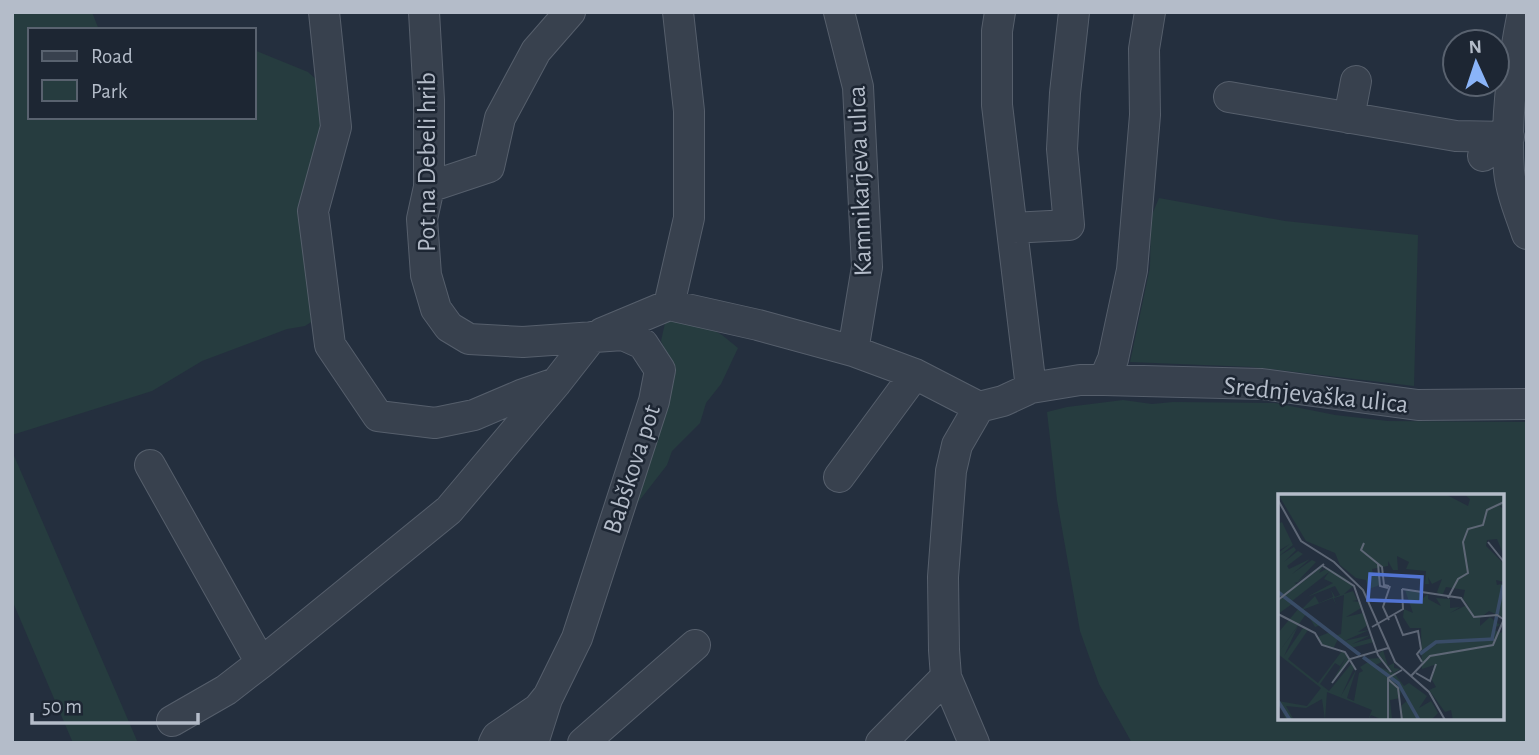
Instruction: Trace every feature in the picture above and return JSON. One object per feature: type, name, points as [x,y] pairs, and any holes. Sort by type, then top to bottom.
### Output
[{"type":"street","points":[[324,12],[336,128],[313,211],[330,345],[378,416],[435,423],[474,415],[556,383]]},
{"type":"street","name":"Pot na Debeli hrib","points":[[424,12],[429,100],[429,187],[422,219],[426,275],[436,309],[449,327],[469,339],[523,342],[592,337]]},
{"type":"street","points":[[429,187],[489,167],[500,118],[536,51],[570,12]]},
{"type":"street","points":[[669,305],[689,218],[689,111],[678,12]]},
{"type":"street","name":"Kamnikarjeva ulica","points":[[839,12],[858,86],[867,267],[853,351]]},
{"type":"street","points":[[1000,12],[997,31],[998,105],[1031,388]]},
{"type":"street","points":[[1012,228],[1069,225],[1062,149],[1074,12]]},
{"type":"street","points":[[1104,380],[1113,359],[1132,270],[1145,115],[1144,49],[1150,12]]},
{"type":"street","points":[[1523,12],[1514,56],[1509,136],[1510,172],[1520,184],[1527,234]]},
{"type":"street","points":[[1349,118],[1356,81]]},
{"type":"street","points":[[1229,97],[1456,136],[1509,136]]},
{"type":"street","points":[[1483,156],[1509,136]]},
{"type":"street","points":[[172,720],[226,690],[449,510],[592,337],[669,305],[758,324],[853,351],[915,374],[979,407],[957,445],[951,471],[943,577],[946,677],[974,743]]},
{"type":"street","name":"Babškova pot","points":[[533,743],[547,699],[576,638],[654,401],[660,370],[643,344],[623,335],[592,337]]},
{"type":"street","points":[[839,477],[915,374]]},
{"type":"street","name":"Srednjevaška ulica","points":[[979,407],[1003,401],[1031,388],[1080,380],[1262,384],[1418,405],[1527,404]]},
{"type":"street","points":[[150,465],[261,663]]},
{"type":"street","points":[[583,743],[695,646]]},
{"type":"street","points":[[881,743],[946,677]]},
{"type":"street","name":"Babškova pot","points":[[494,743],[497,737],[538,709],[547,699]]},
{"type":"green space","points":[[12,12],[92,12],[98,28],[28,28],[28,119],[256,119],[256,51],[308,72],[332,94],[322,148],[316,319],[305,326],[287,329],[202,361],[152,391],[12,435]]},
{"type":"green space","points":[[1159,198],[1285,221],[1418,235],[1414,386],[1252,367],[1130,362],[1150,267],[1151,217]]},
{"type":"green space","points":[[669,305],[722,335],[738,348],[721,384],[706,403],[700,423],[672,451],[667,465],[631,508],[674,370],[661,341]]},
{"type":"green space","points":[[1123,400],[1152,404],[1275,403],[1335,415],[1388,421],[1527,422],[1527,743],[1132,743],[1099,684],[1080,631],[1057,500],[1047,412]]},
{"type":"green space","points":[[12,451],[138,743],[73,743],[12,600]]}]
